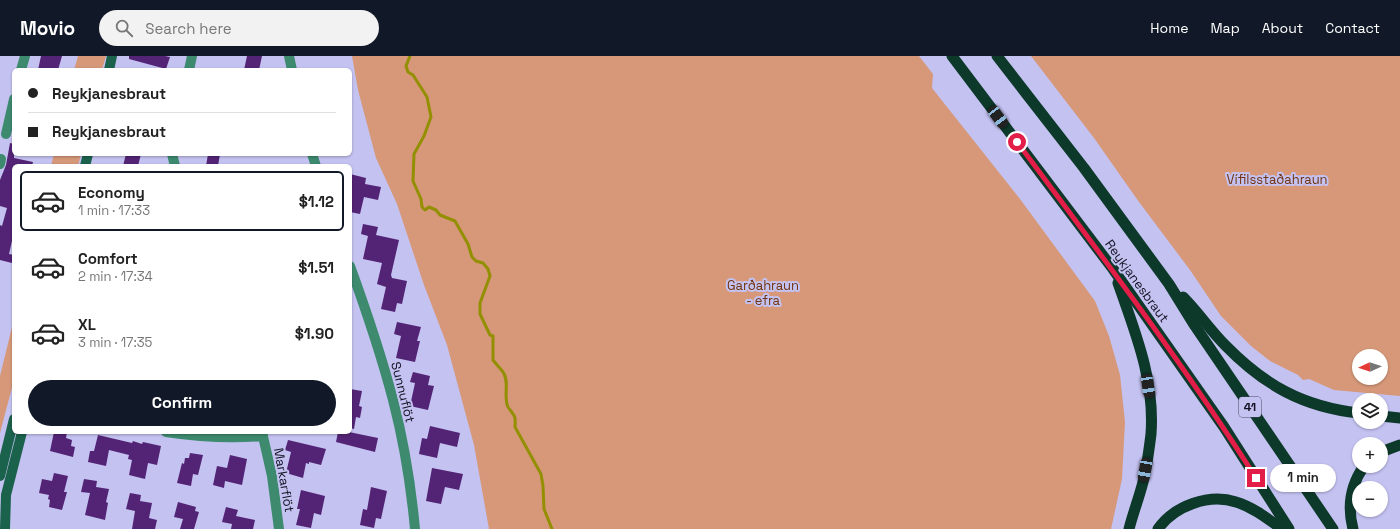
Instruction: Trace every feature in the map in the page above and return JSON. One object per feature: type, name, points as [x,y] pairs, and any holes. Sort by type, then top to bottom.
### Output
[{"type":"highway","name":"Reykjanesbraut","points":[[952,56],[1113,269],[1224,427],[1289,529]]},
{"type":"highway","name":"Reykjanesbraut","points":[[997,56],[1084,168],[1170,284],[1195,326],[1333,529]]},
{"type":"highway","points":[[1113,269],[1144,357],[1150,401],[1151,433],[1149,448],[1143,481],[1129,529]]},
{"type":"highway","points":[[1170,284],[1198,312],[1225,344],[1246,365],[1265,379],[1296,398],[1314,405],[1337,411],[1352,412]]},
{"type":"highway","points":[[1388,417],[1400,418]]},
{"type":"highway","points":[[1388,449],[1400,445]]},
{"type":"highway","points":[[1353,529],[1349,509],[1350,494],[1360,473]]},
{"type":"highway","points":[[1158,529],[1168,517],[1189,505],[1198,502],[1223,500],[1236,502],[1251,508],[1282,529]]},
{"type":"main road","points":[[109,68],[112,56]]},
{"type":"main road","points":[[0,476],[12,427]]},
{"type":"main road","points":[[5,523],[6,495],[21,434]]},
{"type":"street","points":[[22,68],[25,56]]},
{"type":"street","points":[[189,68],[192,56]]},
{"type":"street","points":[[289,56],[292,68]]},
{"type":"street","points":[[6,134],[12,108]]},
{"type":"street","points":[[0,159],[0,164]]},
{"type":"street","name":"Sunnuflöt","points":[[352,272],[372,328],[393,400],[412,492],[415,529]]},
{"type":"street","name":"Markarflöt","points":[[179,434],[237,438],[262,434],[272,476],[279,529]]},
{"type":"green space","points":[[78,56],[106,56],[103,68],[75,68]]},
{"type":"green space","name":"Garðahraun - efra","points":[[352,56],[919,56],[933,74],[932,88],[1020,199],[1095,301],[1109,336],[1120,375],[1125,422],[1122,479],[1111,529],[489,529],[474,445],[447,345],[424,285],[397,204],[376,158],[358,90]]},
{"type":"green space","name":"Vífilsstaðahraun","points":[[1031,56],[1400,56],[1400,396],[1388,395],[1388,393],[1334,390],[1309,379],[1303,380],[1298,375],[1270,361],[1251,346],[1221,316],[1190,270],[1139,202],[1094,138]]},
{"type":"green space","points":[[54,156],[80,156],[78,164],[52,164]]},
{"type":"green space","points":[[12,327],[12,388],[0,433],[0,376]]},
{"type":"building","points":[[41,56],[62,56],[59,68],[38,68]]},
{"type":"building","points":[[129,56],[170,57],[166,68],[129,59]]},
{"type":"building","points":[[247,56],[262,56],[259,68],[244,68]]},
{"type":"building","points":[[10,143],[12,144],[12,156],[14,156],[14,158],[33,162],[32,164],[12,164],[12,241],[9,254],[12,255],[12,263],[0,260],[0,225],[2,226],[7,208],[0,206],[0,180],[6,165]]},
{"type":"building","points":[[126,156],[140,156],[138,164],[124,164]]},
{"type":"building","points":[[208,156],[220,156],[218,164],[206,164]]},
{"type":"building","points":[[352,174],[366,178],[365,184],[381,187],[378,200],[364,197],[360,214],[352,212]]},
{"type":"building","points":[[363,224],[378,227],[376,235],[399,240],[391,275],[392,278],[407,281],[402,304],[397,303],[395,312],[381,309],[386,287],[377,284],[382,263],[363,259],[368,236],[361,234]]},
{"type":"building","points":[[397,322],[421,327],[417,341],[420,341],[415,362],[396,358],[401,336],[394,334]]},
{"type":"building","points":[[413,372],[430,376],[428,385],[434,386],[428,410],[410,406],[415,383],[410,382]]},
{"type":"building","points":[[352,389],[362,391],[359,406],[362,407],[360,418],[356,417],[354,429],[352,428]]},
{"type":"building","points":[[430,426],[460,433],[457,447],[440,443],[437,458],[419,454],[422,438],[427,439]]},
{"type":"building","points":[[352,433],[378,438],[375,452],[336,442],[338,434],[352,434]]},
{"type":"building","points":[[54,434],[67,434],[66,438],[72,440],[71,446],[75,447],[73,457],[50,451]]},
{"type":"building","points":[[98,435],[132,443],[133,441],[142,444],[143,442],[161,446],[157,465],[148,463],[145,479],[129,475],[132,460],[128,459],[129,455],[109,450],[106,466],[88,462],[90,451],[94,451]]},
{"type":"building","points":[[288,440],[326,449],[321,465],[309,462],[309,464],[306,463],[303,478],[286,473],[291,452],[285,450]]},
{"type":"building","points":[[190,453],[203,455],[198,475],[193,474],[191,486],[177,483],[182,463],[184,464],[185,458],[189,458]]},
{"type":"building","points":[[230,455],[247,459],[242,485],[225,481],[224,488],[213,485],[217,466],[227,468]]},
{"type":"building","points":[[432,468],[463,474],[459,490],[445,487],[441,504],[426,501]]},
{"type":"building","points":[[54,473],[68,476],[64,492],[67,492],[62,510],[49,507],[49,495],[39,493],[42,479],[52,481]]},
{"type":"building","points":[[84,479],[97,481],[96,487],[109,489],[106,502],[108,503],[105,520],[85,515],[90,493],[81,492]]},
{"type":"building","points":[[371,487],[387,491],[381,519],[376,518],[374,528],[360,525],[363,509],[367,510]]},
{"type":"building","points":[[301,490],[325,496],[321,515],[314,513],[311,528],[296,525],[300,509],[297,509]]},
{"type":"building","points":[[130,493],[141,495],[140,501],[152,503],[149,518],[157,520],[155,529],[132,529],[135,511],[126,509]]},
{"type":"building","points":[[178,502],[196,507],[195,511],[199,512],[194,529],[180,529],[183,519],[174,517]]},
{"type":"building","points":[[226,507],[238,510],[236,516],[255,520],[253,529],[231,529],[232,524],[222,522]]},
{"type":"waterway","points":[[410,56],[406,66],[408,72],[413,75],[427,97],[431,117],[424,136],[414,154],[413,181],[421,199],[422,207],[425,210],[429,207],[436,210],[440,215],[455,221],[468,244],[472,257],[476,261],[483,263],[488,269],[490,276],[480,303],[480,314],[490,335],[493,336],[493,360],[505,376],[506,399],[508,407],[515,417],[515,427],[541,474],[544,509],[552,529]]},
{"type":"route","points":[[1017,142],[1113,269],[1224,427],[1256,478]]}]
